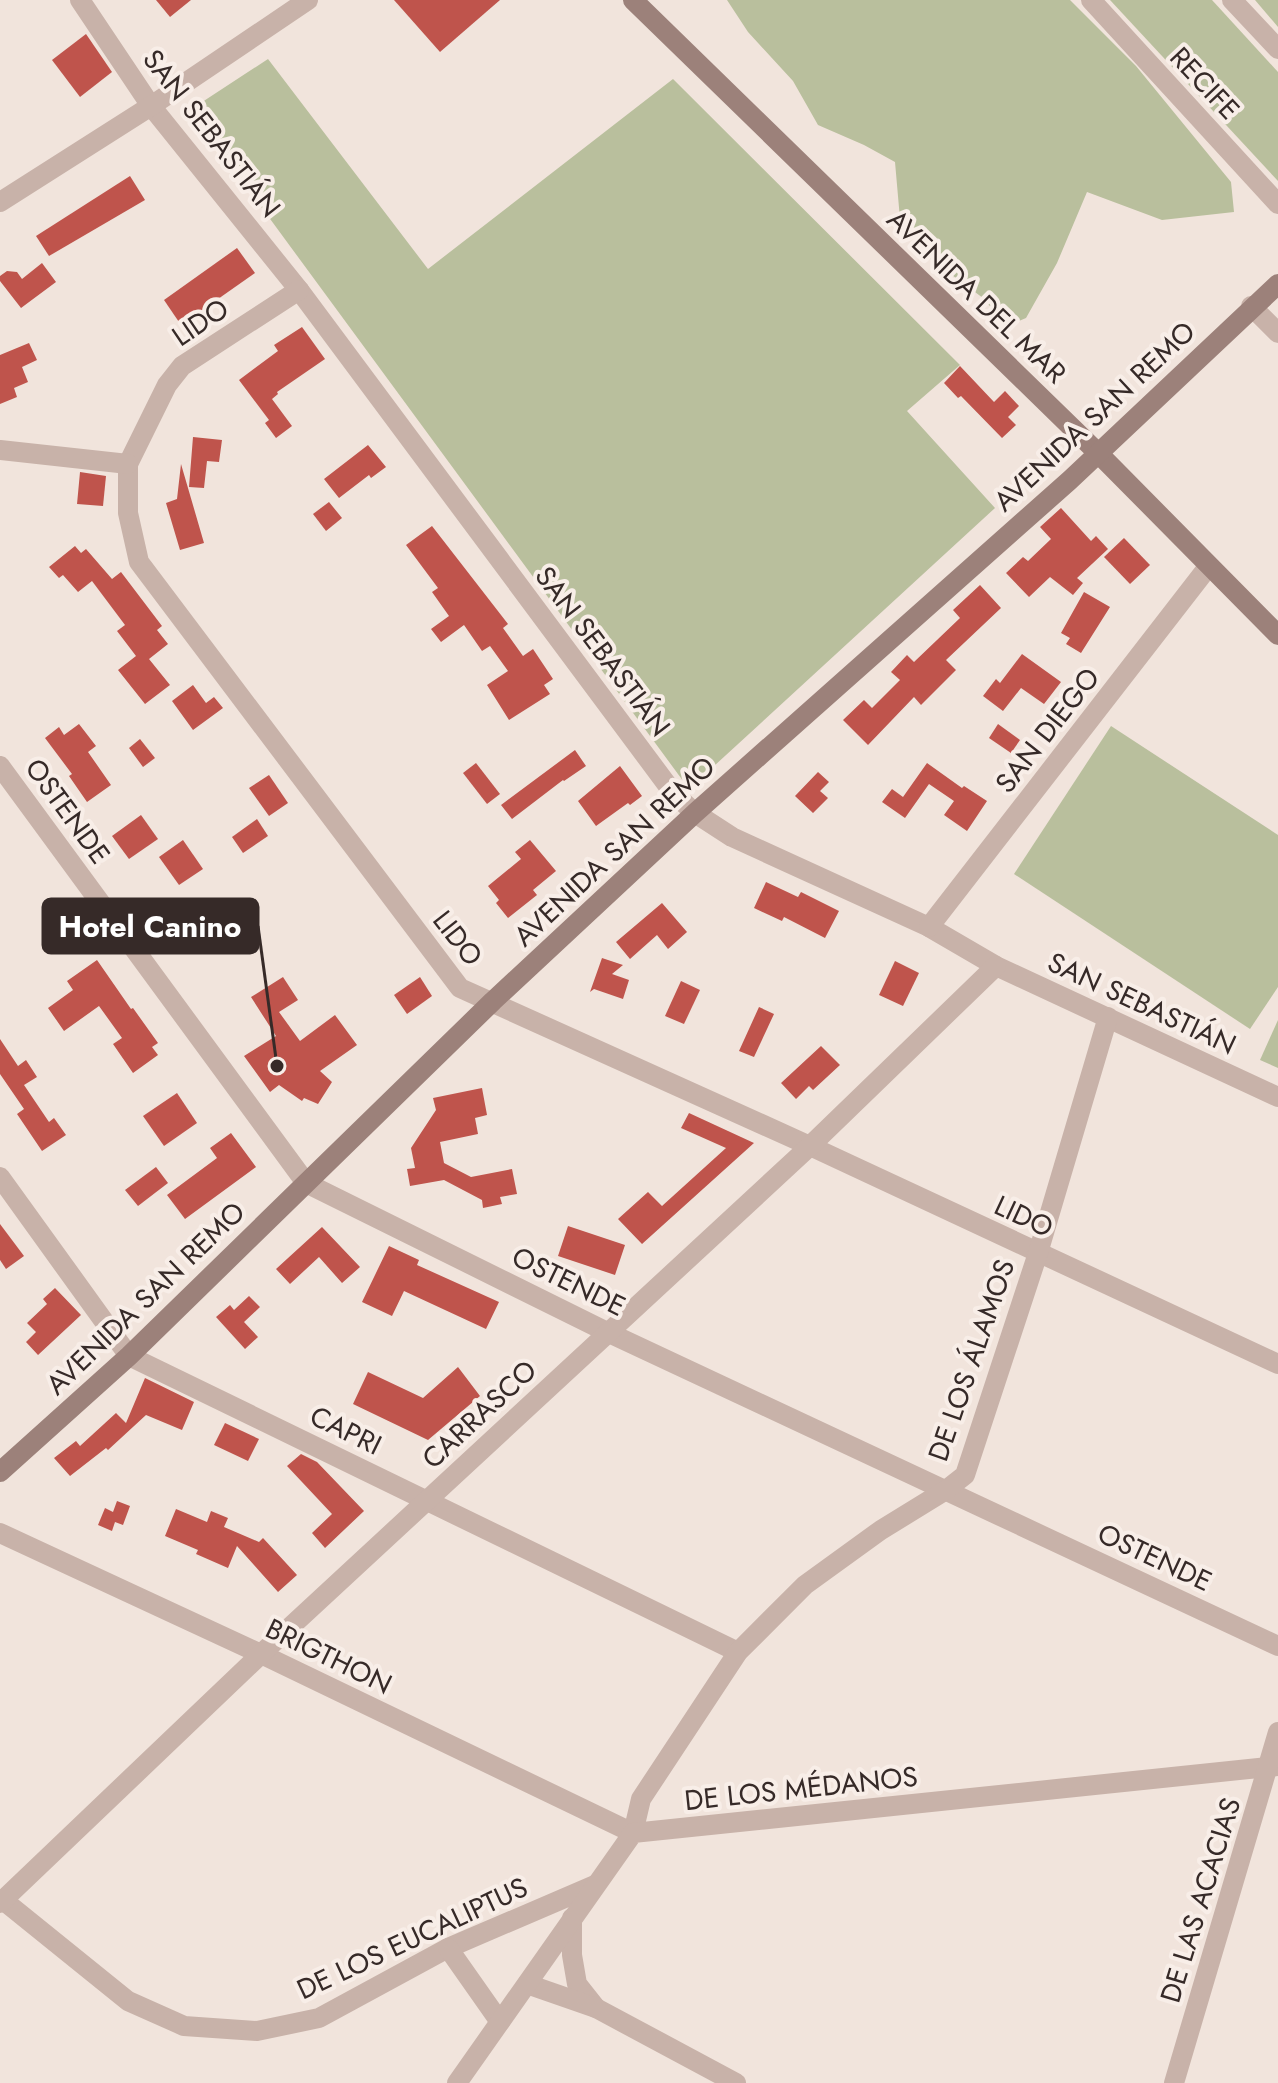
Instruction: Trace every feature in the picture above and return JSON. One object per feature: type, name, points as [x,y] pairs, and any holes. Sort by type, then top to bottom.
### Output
[{"type":"street","name":"SAN SEBASTIÁN","points":[[80,0],[151,106],[299,290],[674,794],[695,813],[732,837],[929,927],[996,966],[1278,1097]]},
{"type":"street","points":[[0,202],[151,106],[308,0]]},
{"type":"street","name":"AVENIDA DEL MAR","points":[[633,0],[1098,453],[1278,635]]},
{"type":"street","name":"RECIFE","points":[[1091,0],[1278,204]]},
{"type":"street","points":[[1232,0],[1278,49]]},
{"type":"street","name":"AVENIDA SAN REMO","points":[[0,1472],[129,1356],[493,1001],[695,813],[1098,453],[1251,306],[1278,284]]},
{"type":"street","name":"LIDO","points":[[299,290],[182,366],[167,385],[128,464],[128,513],[139,562],[460,988],[810,1146],[1278,1364]]},
{"type":"street","points":[[1251,306],[1278,333]]},
{"type":"street","points":[[0,450],[128,464]]},
{"type":"street","name":"SAN DIEGO","points":[[929,927],[1208,567]]},
{"type":"street","name":"OSTENDE","points":[[0,766],[306,1183],[607,1332],[1278,1646]]},
{"type":"street","name":"CARRASCO","points":[[1,1901],[261,1654],[810,1146],[996,966]]},
{"type":"street","name":"DE LOS ÁLAMOS","points":[[633,1833],[641,1799],[738,1652],[805,1585],[965,1475],[1038,1253],[1108,1017]]},
{"type":"street","name":"CAPRI","points":[[0,1177],[129,1356],[738,1652]]},
{"type":"street","name":"BRIGTHON","points":[[0,1533],[261,1654],[633,1833]]},
{"type":"street","name":"DE LAS ACACIAS","points":[[1174,2083],[1273,1767],[1278,1732]]},
{"type":"street","name":"DE LOS MÉDANOS","points":[[633,1833],[1273,1767]]},
{"type":"street","points":[[457,2083],[633,1833]]},
{"type":"street","name":"DE LOS EUCALIPTUS","points":[[1,1901],[128,2001],[184,2026],[257,2031],[319,2018],[448,1948],[595,1885]]},
{"type":"street","points":[[572,1918],[572,1955],[577,1984],[596,2008]]},
{"type":"street","points":[[448,1948],[500,2022]]},
{"type":"street","points":[[527,1984],[596,2008],[736,2083]]},
{"type":"green space","points":[[727,0],[1070,0],[1136,66],[1231,182],[1234,212],[1162,220],[1087,192],[1057,263],[1026,318],[1007,326],[983,298],[929,258],[900,219],[895,162],[818,125],[793,81],[748,32]]},
{"type":"green space","points":[[1110,0],[1212,0],[1278,72],[1278,181]]},
{"type":"green space","points":[[1255,0],[1278,0],[1278,27]]},
{"type":"green space","points":[[268,59],[428,269],[673,79],[960,365],[907,411],[995,508],[689,789],[190,110]]},
{"type":"green space","points":[[1111,726],[1278,835],[1278,987],[1250,1029],[1014,874]]},
{"type":"green space","points":[[1278,1020],[1278,1068],[1260,1060]]},
{"type":"building","points":[[156,0],[191,0],[170,17]]},
{"type":"building","points":[[394,0],[500,0],[440,52]]},
{"type":"building","points":[[86,34],[112,72],[80,97],[52,60]]},
{"type":"building","points":[[130,176],[145,200],[49,256],[36,236]]},
{"type":"building","points":[[237,248],[255,273],[181,325],[164,300]]},
{"type":"building","points":[[42,263],[56,282],[21,308],[0,281],[0,276],[7,271],[17,272],[22,279]]},
{"type":"building","points":[[302,327],[325,359],[277,392],[272,399],[292,426],[276,438],[265,423],[269,420],[239,380],[278,351],[274,345]]},
{"type":"building","points":[[29,343],[37,360],[22,367],[28,382],[14,388],[17,397],[0,404],[0,355]]},
{"type":"building","points":[[960,366],[994,402],[1005,391],[1019,406],[1008,417],[1016,425],[1002,438],[944,383]]},
{"type":"building","points":[[193,437],[222,440],[219,462],[207,461],[204,488],[189,487]]},
{"type":"building","points":[[368,445],[386,467],[371,478],[369,475],[339,498],[324,479]]},
{"type":"building","points":[[181,464],[204,543],[180,550],[166,503],[177,499]]},
{"type":"building","points":[[80,472],[106,476],[103,506],[77,504]]},
{"type":"building","points":[[329,502],[342,518],[326,531],[313,514]]},
{"type":"building","points":[[1061,508],[1091,541],[1096,536],[1108,549],[1077,578],[1083,583],[1073,595],[1050,577],[1029,597],[1006,573],[1023,557],[1028,561],[1051,539],[1040,527]]},
{"type":"building","points":[[432,526],[508,624],[503,628],[523,656],[533,649],[553,679],[544,685],[550,694],[509,720],[487,685],[508,671],[490,646],[482,651],[464,625],[441,642],[431,629],[449,616],[432,592],[438,588],[406,545]]},
{"type":"building","points":[[1124,538],[1150,565],[1130,584],[1104,557]]},
{"type":"building","points":[[75,546],[81,553],[86,549],[112,579],[121,572],[162,626],[157,630],[168,644],[149,659],[170,685],[145,704],[118,670],[136,656],[117,631],[125,625],[92,581],[78,592],[63,575],[59,578],[49,567]]},
{"type":"building","points":[[980,585],[1001,608],[946,660],[956,670],[921,705],[914,697],[868,745],[843,720],[864,700],[872,708],[900,680],[891,672],[907,655],[914,662],[960,618],[953,610]]},
{"type":"building","points":[[1084,592],[1110,607],[1081,653],[1066,644],[1070,638],[1061,633]]},
{"type":"building","points":[[1022,654],[1061,682],[1044,704],[1021,688],[1003,711],[983,696],[996,679],[1000,683]]},
{"type":"building","points":[[193,685],[206,703],[214,697],[223,708],[193,730],[172,701]]},
{"type":"building","points":[[79,724],[96,746],[88,752],[111,785],[87,802],[69,776],[72,774],[45,738],[59,727],[64,735]]},
{"type":"building","points":[[998,724],[1020,740],[1011,753],[989,738]]},
{"type":"building","points":[[140,739],[155,758],[143,767],[129,748]]},
{"type":"building","points":[[575,750],[586,766],[512,819],[501,805]]},
{"type":"building","points":[[476,763],[500,794],[487,804],[463,773]]},
{"type":"building","points":[[927,763],[987,801],[967,831],[944,815],[954,801],[929,784],[905,818],[882,802],[892,789],[903,797]]},
{"type":"building","points":[[620,766],[642,796],[596,826],[578,801]]},
{"type":"building","points":[[818,772],[829,782],[820,791],[828,798],[813,813],[795,796]]},
{"type":"building","points":[[269,775],[288,803],[269,816],[249,788]]},
{"type":"building","points":[[141,815],[158,839],[129,859],[112,836]]},
{"type":"building","points":[[257,819],[268,836],[243,853],[232,837]]},
{"type":"building","points":[[183,840],[203,869],[179,885],[159,857]]},
{"type":"building","points":[[530,840],[556,871],[533,890],[537,895],[508,918],[488,886],[521,859],[515,852]]},
{"type":"building","points":[[766,882],[798,897],[801,892],[839,911],[825,938],[784,917],[782,921],[754,908]]},
{"type":"building","points":[[662,903],[687,932],[668,949],[657,935],[630,959],[616,942]]},
{"type":"building","points":[[602,958],[623,965],[612,974],[629,980],[623,999],[594,989],[590,992]]},
{"type":"building","points":[[97,960],[158,1043],[152,1047],[158,1055],[133,1073],[113,1044],[122,1038],[99,1006],[64,1031],[48,1008],[73,990],[67,981]]},
{"type":"building","points":[[895,961],[919,973],[903,1006],[879,995]]},
{"type":"building","points":[[283,977],[298,1000],[279,1012],[300,1041],[335,1015],[357,1045],[320,1071],[332,1082],[318,1104],[304,1098],[302,1101],[279,1085],[270,1092],[244,1056],[276,1036],[251,997]]},
{"type":"building","points":[[420,977],[432,996],[407,1014],[394,995]]},
{"type":"building","points":[[681,981],[700,990],[684,1024],[665,1016]]},
{"type":"building","points":[[759,1007],[774,1014],[754,1057],[739,1051]]},
{"type":"building","points":[[0,1039],[18,1066],[26,1060],[37,1077],[24,1085],[49,1122],[54,1118],[66,1135],[42,1151],[17,1114],[24,1109],[0,1074]]},
{"type":"building","points":[[821,1046],[840,1065],[813,1090],[809,1086],[796,1099],[781,1083]]},
{"type":"building","points":[[482,1088],[487,1115],[475,1118],[478,1134],[440,1142],[444,1163],[471,1177],[512,1169],[517,1194],[500,1197],[502,1204],[483,1208],[482,1200],[444,1180],[410,1186],[407,1169],[415,1168],[411,1148],[436,1110],[433,1098]]},
{"type":"building","points":[[177,1093],[197,1123],[164,1146],[143,1116]]},
{"type":"building","points":[[689,1113],[754,1143],[642,1244],[618,1219],[648,1192],[662,1206],[726,1148],[681,1128]]},
{"type":"building","points":[[231,1133],[256,1167],[185,1219],[167,1195],[217,1158],[210,1148]]},
{"type":"building","points":[[156,1167],[168,1183],[138,1206],[125,1190]]},
{"type":"building","points":[[0,1224],[24,1256],[6,1269],[0,1260]]},
{"type":"building","points":[[568,1226],[625,1245],[615,1275],[558,1256]]},
{"type":"building","points":[[322,1227],[360,1267],[342,1283],[319,1257],[290,1284],[276,1269]]},
{"type":"building","points":[[389,1246],[419,1260],[417,1265],[499,1302],[486,1329],[404,1291],[392,1316],[362,1302]]},
{"type":"building","points":[[55,1288],[81,1315],[38,1355],[26,1342],[36,1332],[27,1323],[47,1304],[43,1299]]},
{"type":"building","points":[[249,1296],[260,1307],[244,1322],[258,1337],[245,1349],[216,1317],[230,1305],[234,1310]]},
{"type":"building","points":[[458,1367],[480,1396],[428,1440],[353,1404],[368,1372],[423,1398]]},
{"type":"building","points":[[145,1378],[194,1402],[182,1430],[146,1415],[108,1450],[106,1448],[70,1476],[54,1458],[76,1441],[80,1446],[116,1413],[126,1423]]},
{"type":"building","points":[[225,1423],[259,1439],[248,1461],[214,1445]]},
{"type":"building","points":[[301,1454],[317,1462],[364,1511],[325,1548],[312,1533],[332,1514],[287,1466]]},
{"type":"building","points":[[117,1501],[130,1506],[123,1525],[115,1522],[112,1531],[98,1525],[105,1508],[113,1512]]},
{"type":"building","points":[[176,1509],[207,1522],[211,1511],[228,1518],[224,1527],[259,1542],[263,1538],[297,1575],[278,1592],[237,1546],[228,1568],[196,1554],[198,1550],[165,1536]]},
{"type":"place","name":"Hotel Canino","points":[[277,1066]]}]
